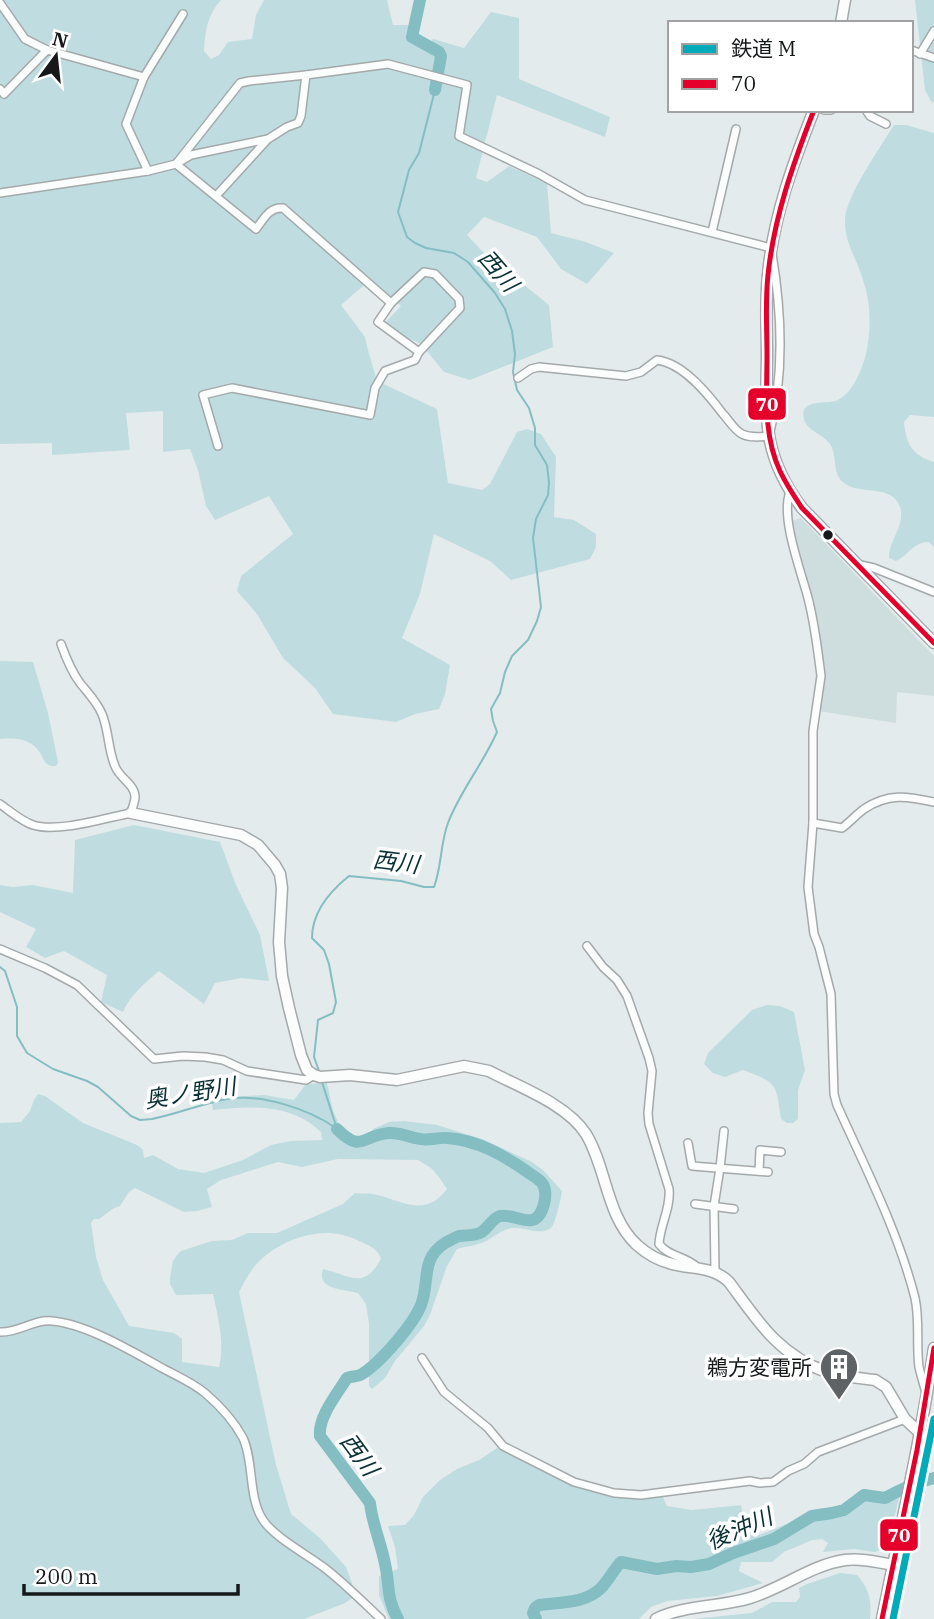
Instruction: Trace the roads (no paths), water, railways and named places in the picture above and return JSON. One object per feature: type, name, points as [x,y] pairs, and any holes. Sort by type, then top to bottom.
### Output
[{"type":"street","points":[[841,21],[845,0]]},
{"type":"street","points":[[0,4],[25,39],[47,50],[144,78]]},
{"type":"street","points":[[148,171],[127,124],[144,78],[183,14]]},
{"type":"street","points":[[920,54],[934,31]]},
{"type":"street","points":[[0,89],[4,94],[47,50]]},
{"type":"street","points":[[913,51],[934,58]]},
{"type":"street","points":[[176,164],[240,83],[388,64],[467,85],[459,136],[539,174],[585,200],[771,248]]},
{"type":"street","points":[[216,196],[268,139],[298,122],[302,116],[306,75]]},
{"type":"street","points":[[813,112],[778,215],[767,277],[766,416],[769,436],[775,461],[790,492],[802,508],[934,643]]},
{"type":"street","points":[[867,112],[886,124]]},
{"type":"street","points":[[712,232],[736,129]]},
{"type":"street","points":[[0,192],[148,171],[176,164],[191,155],[268,139]]},
{"type":"street","points":[[176,164],[256,229],[271,209],[283,208],[391,303]]},
{"type":"street","points":[[218,446],[202,395],[232,388],[370,415],[375,388],[385,371],[415,360],[419,352],[460,308],[459,299],[435,274],[424,272],[391,303],[378,323],[419,352]]},
{"type":"street","points":[[518,378],[539,367],[626,376],[641,372],[656,360],[662,360],[685,373],[741,433],[769,436]]},
{"type":"street","points":[[790,492],[787,500],[791,533],[808,600],[821,676],[813,731],[813,822],[808,887],[814,934],[831,994],[834,1094],[836,1105],[880,1200],[910,1279],[916,1302],[919,1367],[927,1397]]},
{"type":"street","points":[[856,563],[934,592]]},
{"type":"street","points":[[61,644],[69,665],[102,713],[112,761],[117,772],[133,788],[135,797],[131,813]]},
{"type":"street","points":[[813,822],[842,828],[863,810],[893,796],[934,802]]},
{"type":"street","points":[[0,804],[29,823],[46,827],[131,813],[241,835],[258,845],[280,874],[282,888],[279,942],[282,976],[307,1070],[320,1077],[350,1075],[391,1080],[464,1066],[489,1071],[552,1104],[577,1123],[585,1133],[620,1224],[643,1251],[670,1264],[715,1271],[729,1282],[770,1336],[784,1349],[828,1372],[882,1383],[905,1419],[920,1433],[934,1436]]},
{"type":"street","points":[[587,946],[617,980],[626,996],[649,1058],[652,1071],[649,1124],[670,1198],[659,1244],[666,1252],[692,1262],[698,1268]]},
{"type":"street","points":[[0,949],[77,985],[154,1059],[205,1057],[223,1060],[247,1070],[306,1080],[314,1075]]},
{"type":"street","points":[[715,1271],[714,1206],[724,1131]]},
{"type":"street","points":[[688,1143],[692,1166],[768,1172]]},
{"type":"street","points":[[759,1171],[760,1150],[781,1152]]},
{"type":"street","points":[[695,1205],[734,1209]]},
{"type":"street","points":[[0,1332],[46,1321],[62,1323],[98,1335],[131,1351],[203,1392],[234,1423],[242,1437],[262,1519],[273,1531],[334,1575],[380,1619]]},
{"type":"street","points":[[882,1619],[912,1477],[934,1348]]},
{"type":"street","points":[[422,1358],[444,1392],[488,1428],[503,1446],[574,1482],[614,1493],[641,1496],[750,1481],[773,1482],[804,1464],[818,1452],[905,1419]]},
{"type":"street","points":[[656,1619],[677,1612],[749,1598],[819,1567],[846,1560],[892,1565]]},
{"type":"waterway","name":"西川","points":[[420,0],[412,37],[439,52],[441,56],[435,90]]},
{"type":"waterway","name":"西川","points":[[319,1071],[314,1057],[318,1020],[333,1013],[336,1002],[324,950],[312,938],[318,911],[349,876],[434,887],[448,823],[497,732],[491,709],[500,693],[505,672],[512,656],[528,640],[541,607],[533,538],[536,519],[548,495],[547,465],[535,445],[535,428],[529,408],[517,390],[513,372],[515,354],[512,331],[505,309],[468,262],[454,253],[426,248],[407,237],[398,212],[409,170],[419,153],[435,90]]},
{"type":"waterway","name":"奥ノ野川","points":[[0,967],[5,971],[17,1007],[17,1036],[27,1053],[53,1069],[98,1087],[131,1116],[140,1120],[152,1119],[227,1099],[254,1098],[298,1109],[336,1128]]},
{"type":"waterway","name":"西川","points":[[321,1079],[337,1129]]},
{"type":"waterway","name":"西川","points":[[337,1129],[357,1142],[380,1134],[393,1133],[424,1139],[447,1138],[470,1142],[510,1161],[539,1180],[545,1190],[544,1204],[536,1218],[526,1220],[500,1216],[480,1233],[459,1236],[437,1249],[429,1264],[421,1305],[411,1323],[369,1369],[360,1375],[347,1378],[322,1421],[320,1436],[370,1503],[385,1564],[390,1598],[398,1619]]},
{"type":"waterway","name":"後沖川","points":[[536,1619],[533,1613],[539,1605],[572,1601],[595,1593],[621,1562],[657,1569],[709,1564],[774,1539],[812,1516],[844,1510],[864,1495],[885,1498],[934,1478]]},
{"type":"rail line","name":"M","points":[[893,1619],[934,1419]]},
{"type":"place","name":"鵜方変電所","points":[[839,1401]]}]
